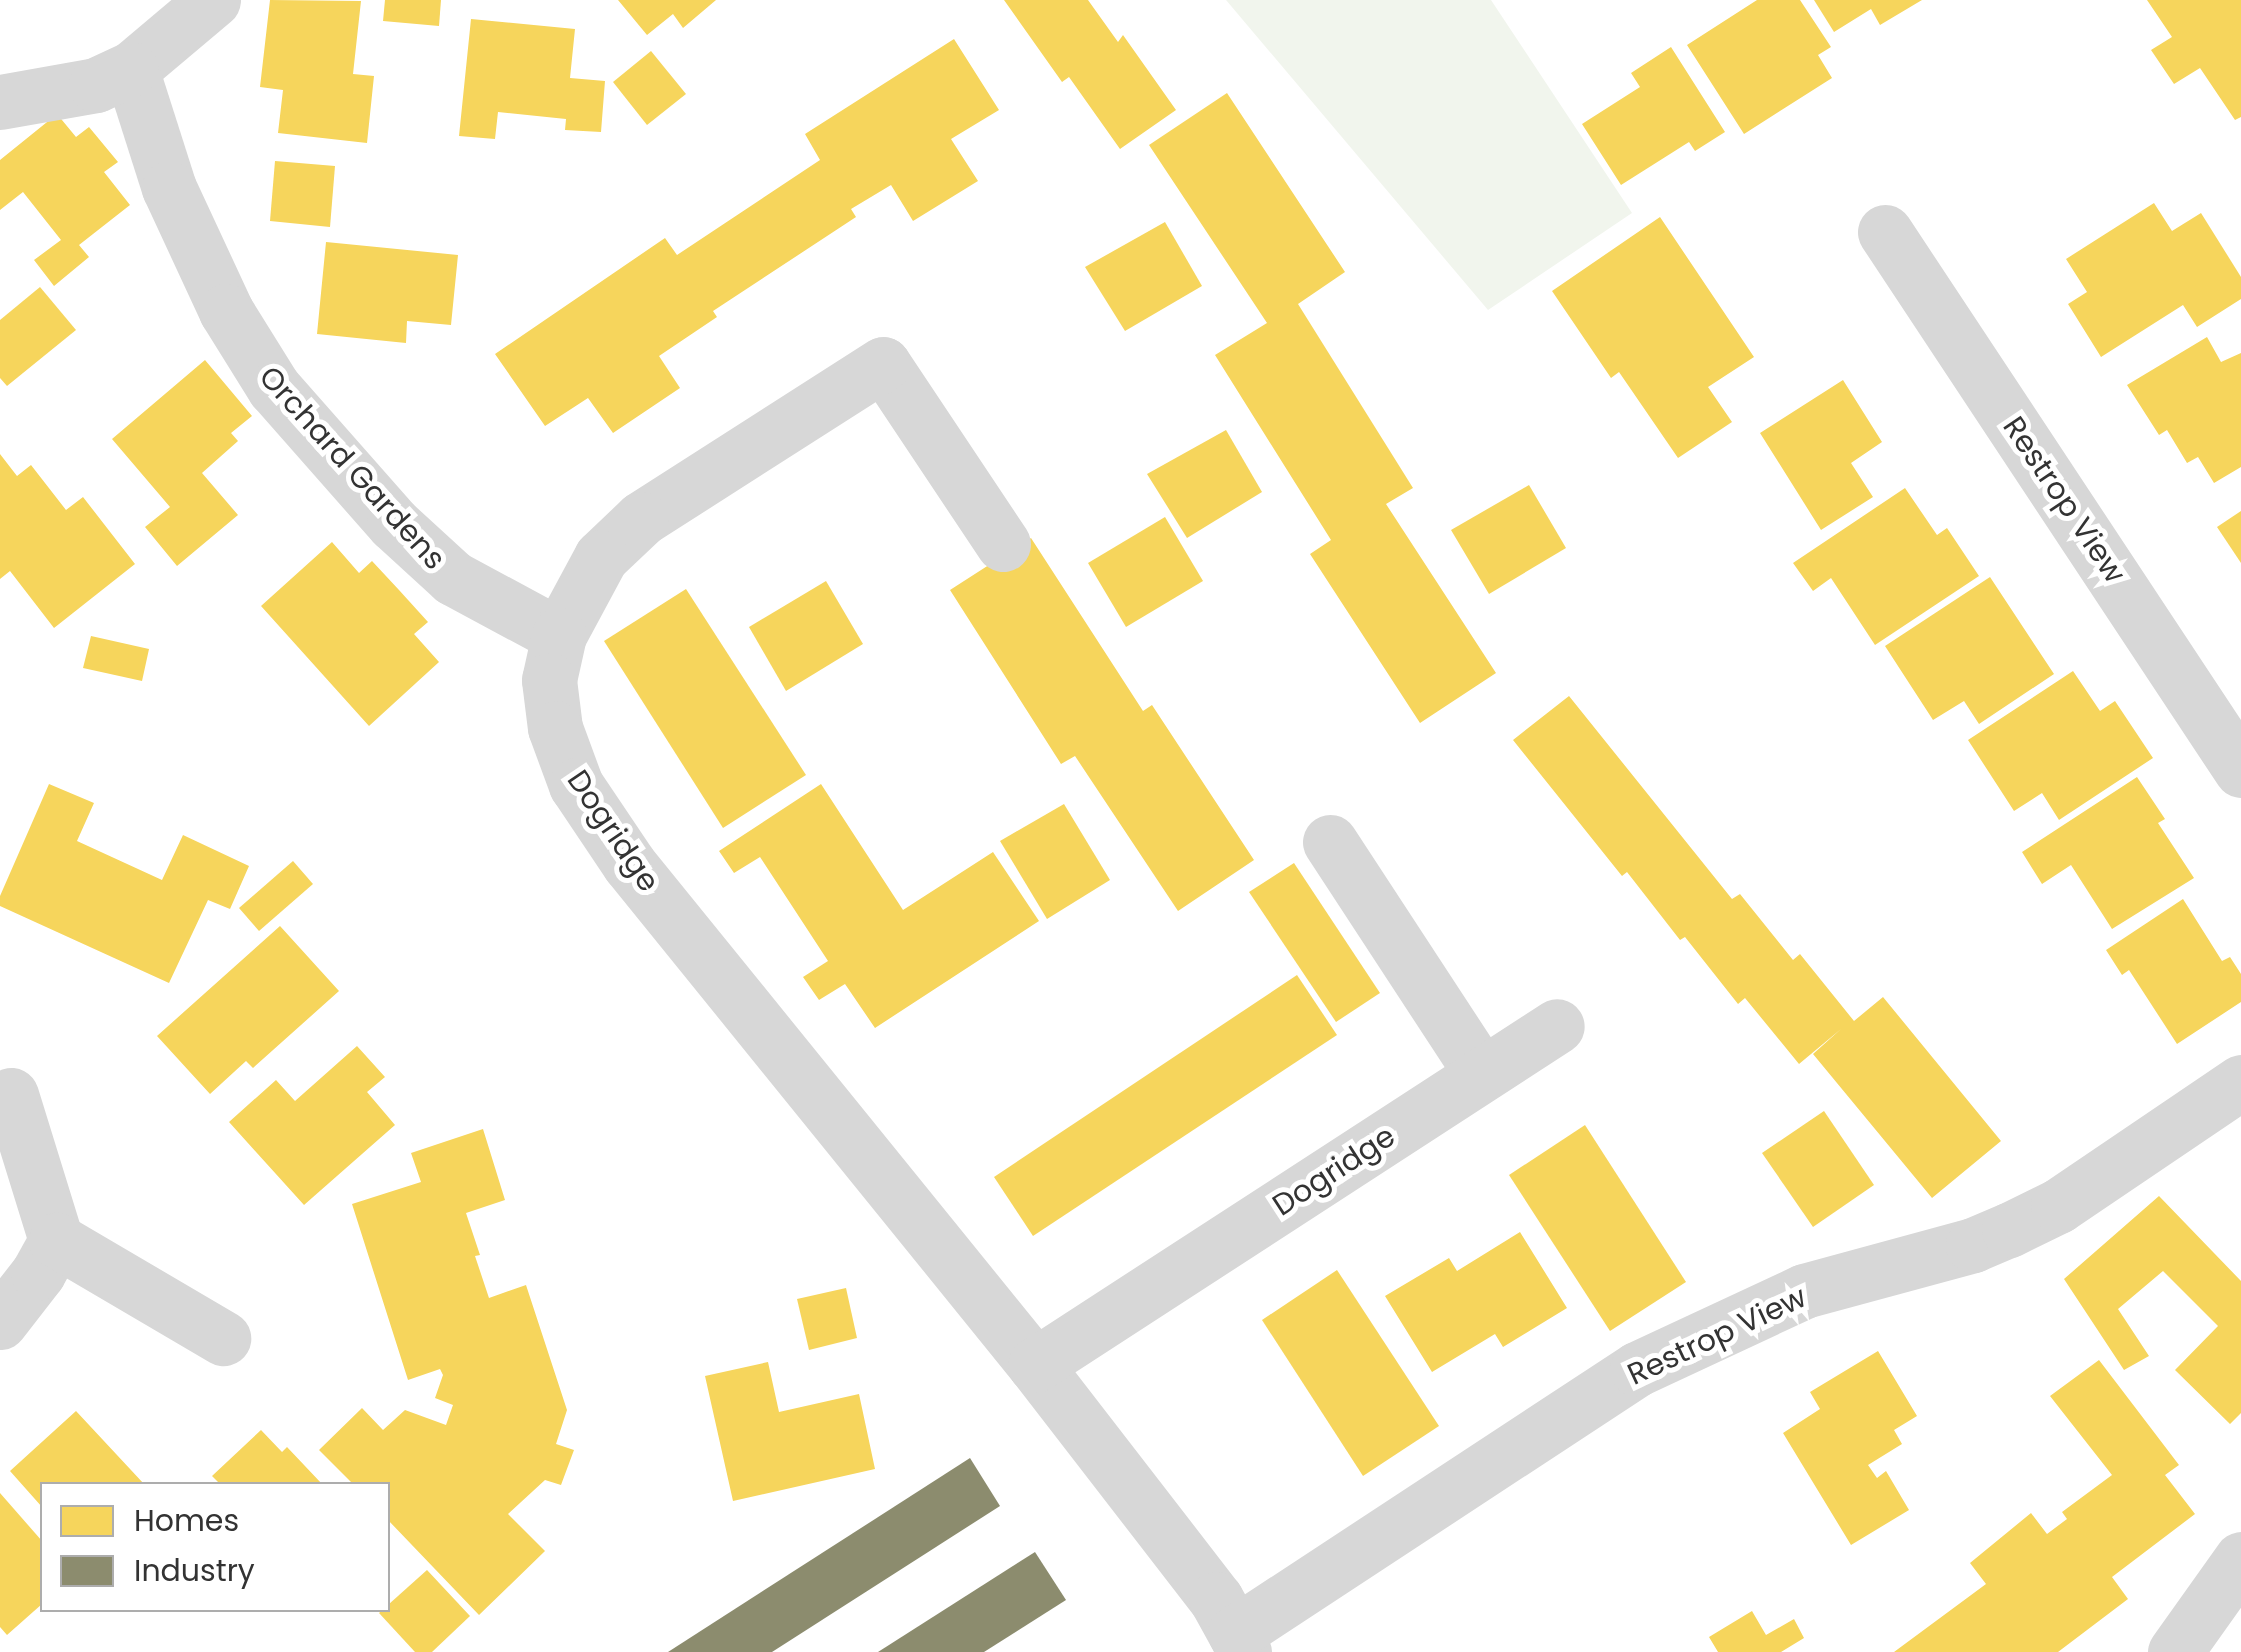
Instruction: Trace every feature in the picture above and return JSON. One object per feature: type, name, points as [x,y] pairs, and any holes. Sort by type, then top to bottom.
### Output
[{"type":"street","points":[[0,102],[96,85],[131,69],[213,0]]},
{"type":"street","name":"Orchard Gardens","points":[[131,69],[184,223],[226,311],[274,388],[394,524],[452,578],[559,635]]},
{"type":"street","name":"Restrop View","points":[[1885,232],[2241,770]]},
{"type":"street","name":"Dogridge","points":[[1003,544],[883,364],[641,519],[601,557],[559,635],[549,680],[555,728],[576,785],[595,816],[1035,1365],[1216,1599],[1240,1642]]},
{"type":"street","points":[[1330,842],[1482,1074]]},
{"type":"street","name":"Dogridge","points":[[1035,1365],[1557,1026]]},
{"type":"street","name":"Restrop View","points":[[1240,1642],[1637,1369],[1804,1291],[1896,1268],[2010,1230],[2058,1206],[2241,1082]]},
{"type":"street","points":[[11,1095],[56,1240],[224,1338]]},
{"type":"street","points":[[0,1322],[38,1274],[56,1240]]},
{"type":"street","points":[[2175,1652],[2241,1559]]},
{"type":"shaded area","points":[[1226,0],[1491,0],[1632,213],[1488,310]]},
{"type":"building: Homes","points":[[270,0],[361,1],[353,74],[374,76],[367,143],[278,133],[283,90],[260,87]]},
{"type":"building: Homes","points":[[385,0],[441,0],[439,26],[383,21]]},
{"type":"building: Homes","points":[[618,0],[716,0],[683,28],[673,14],[647,35]]},
{"type":"building: Homes","points":[[1004,0],[1088,0],[1118,42],[1123,35],[1176,110],[1120,149],[1069,77],[1062,82]]},
{"type":"building: Homes","points":[[1757,0],[1800,0],[1831,47],[1818,55],[1832,78],[1744,134],[1687,45]]},
{"type":"building: Homes","points":[[1814,0],[1922,0],[1880,25],[1871,9],[1834,32]]},
{"type":"building: Homes","points":[[2147,0],[2241,0],[2241,117],[2235,120],[2200,68],[2174,84],[2151,50],[2172,37]]},
{"type":"building: Homes","points":[[471,19],[575,29],[570,78],[605,81],[601,132],[565,130],[566,119],[498,112],[495,139],[459,136]]},
{"type":"building: Homes","points":[[954,39],[999,110],[951,139],[978,181],[913,221],[891,185],[851,209],[856,217],[713,311],[717,317],[659,356],[680,388],[613,433],[588,398],[545,426],[495,354],[665,238],[677,255],[820,160],[805,134]]},
{"type":"building: Homes","points":[[1671,47],[1725,132],[1695,151],[1689,142],[1621,185],[1582,124],[1640,87],[1631,73]]},
{"type":"building: Homes","points":[[651,51],[686,94],[647,125],[613,82]]},
{"type":"building: Homes","points":[[1227,93],[1345,272],[1298,304],[1413,488],[1386,504],[1496,673],[1420,723],[1310,554],[1331,540],[1215,355],[1267,323],[1149,145]]},
{"type":"building: Homes","points":[[57,114],[76,137],[89,127],[118,162],[104,172],[130,205],[79,245],[89,257],[54,286],[34,260],[61,240],[23,192],[0,210],[0,160]]},
{"type":"building: Homes","points":[[275,161],[335,166],[330,227],[270,221]]},
{"type":"building: Homes","points":[[2154,203],[2172,231],[2201,213],[2241,277],[2241,299],[2197,327],[2183,305],[2101,357],[2068,304],[2087,292],[2066,259]]},
{"type":"building: Homes","points":[[1660,217],[1754,357],[1708,387],[1732,422],[1678,458],[1619,372],[1611,378],[1552,291]]},
{"type":"building: Homes","points":[[1165,222],[1202,286],[1125,331],[1085,267]]},
{"type":"building: Homes","points":[[326,242],[458,255],[451,325],[407,321],[406,343],[317,334]]},
{"type":"building: Homes","points":[[40,287],[76,330],[7,386],[0,378],[0,320]]},
{"type":"building: Homes","points":[[2207,337],[2221,362],[2241,353],[2241,467],[2214,483],[2198,457],[2187,463],[2167,430],[2159,435],[2127,385]]},
{"type":"building: Homes","points":[[205,360],[252,416],[231,433],[238,441],[202,473],[238,515],[177,566],[145,527],[170,507],[112,439]]},
{"type":"building: Homes","points":[[1843,380],[1882,442],[1851,463],[1873,497],[1821,530],[1760,433]]},
{"type":"building: Homes","points":[[1226,430],[1262,492],[1187,538],[1147,474]]},
{"type":"building: Homes","points":[[0,454],[17,476],[31,465],[66,510],[83,497],[135,564],[54,628],[10,571],[0,579]]},
{"type":"building: Homes","points":[[1529,485],[1566,548],[1489,594],[1451,530]]},
{"type":"building: Homes","points":[[1905,488],[1937,535],[1947,528],[1979,576],[1875,645],[1831,578],[1813,591],[1793,563]]},
{"type":"building: Homes","points":[[2241,511],[2241,563],[2217,527]]},
{"type":"building: Homes","points":[[1165,517],[1203,581],[1126,627],[1088,563]]},
{"type":"building: Homes","points":[[1031,538],[1143,711],[1152,705],[1254,860],[1178,911],[1075,756],[1061,764],[950,590]]},
{"type":"building: Homes","points":[[332,542],[359,573],[372,561],[428,622],[414,634],[439,662],[369,726],[261,606]]},
{"type":"building: Homes","points":[[1990,577],[2054,674],[1979,724],[1964,701],[1933,720],[1885,646]]},
{"type":"building: Homes","points":[[826,581],[863,644],[786,691],[749,627]]},
{"type":"building: Homes","points":[[686,589],[806,775],[723,828],[604,641]]},
{"type":"building: Homes","points":[[91,636],[149,649],[142,681],[83,668]]},
{"type":"building: Homes","points":[[2073,671],[2100,711],[2115,701],[2153,758],[2059,820],[2042,793],[2014,811],[1968,740]]},
{"type":"building: Homes","points":[[1569,696],[1732,899],[1740,894],[1793,960],[1800,954],[1854,1021],[1883,997],[2001,1141],[1932,1198],[1813,1054],[1841,1029],[1799,1064],[1745,998],[1738,1004],[1685,937],[1680,940],[1627,872],[1622,876],[1513,740]]},
{"type":"building: Homes","points":[[2137,777],[2165,819],[2158,823],[2194,878],[2112,929],[2071,865],[2042,884],[2022,852]]},
{"type":"building: Homes","points":[[49,784],[94,803],[77,841],[162,880],[183,835],[249,866],[230,909],[208,900],[169,983],[0,906],[0,896]]},
{"type":"building: Homes","points":[[821,784],[903,910],[993,852],[1039,921],[875,1028],[845,984],[819,1000],[803,977],[828,961],[760,857],[734,873],[719,851]]},
{"type":"building: Homes","points":[[1064,804],[1110,880],[1047,919],[1000,841]]},
{"type":"building: Homes","points":[[293,861],[313,884],[259,931],[239,908]]},
{"type":"building: Homes","points":[[1294,863],[1380,993],[1336,1022],[1249,892]]},
{"type":"building: Homes","points":[[2183,899],[2222,961],[2230,957],[2241,974],[2241,1002],[2177,1044],[2129,970],[2122,975],[2106,950]]},
{"type":"building: Homes","points":[[280,926],[339,991],[253,1068],[246,1061],[210,1094],[157,1036]]},
{"type":"building: Homes","points":[[1297,975],[1337,1035],[1033,1236],[994,1177]]},
{"type":"building: Homes","points":[[357,1046],[385,1077],[367,1092],[395,1125],[304,1205],[229,1122],[276,1080],[295,1101]]},
{"type":"building: Homes","points":[[1824,1111],[1874,1185],[1813,1227],[1762,1153]]},
{"type":"building: Homes","points":[[1585,1125],[1686,1282],[1610,1331],[1509,1175]]},
{"type":"building: Homes","points":[[483,1129],[505,1200],[466,1213],[480,1255],[475,1256],[489,1298],[526,1285],[567,1410],[556,1444],[574,1450],[561,1485],[545,1480],[508,1514],[545,1551],[479,1615],[390,1522],[390,1482],[351,1482],[319,1450],[362,1408],[383,1430],[405,1410],[446,1425],[453,1405],[435,1398],[443,1375],[440,1369],[408,1380],[352,1204],[421,1182],[411,1153]]},
{"type":"building: Homes","points":[[2159,1196],[2241,1281],[2241,1413],[2230,1424],[2175,1370],[2218,1326],[2163,1271],[2118,1309],[2149,1356],[2124,1370],[2064,1279]]},
{"type":"building: Homes","points":[[1520,1232],[1567,1308],[1503,1347],[1495,1334],[1432,1372],[1385,1296],[1449,1258],[1457,1271]]},
{"type":"building: Homes","points":[[1337,1270],[1439,1426],[1363,1476],[1262,1320]]},
{"type":"building: Homes","points":[[846,1288],[857,1338],[809,1350],[797,1299]]},
{"type":"building: Homes","points":[[1878,1351],[1917,1416],[1894,1430],[1902,1444],[1868,1465],[1877,1478],[1886,1471],[1909,1510],[1851,1545],[1783,1433],[1820,1409],[1810,1392]]},
{"type":"building: Homes","points":[[2099,1360],[2179,1465],[2165,1475],[2195,1514],[2112,1577],[2128,1599],[2058,1652],[1894,1652],[1986,1584],[1970,1563],[2031,1513],[2047,1534],[2067,1519],[2062,1512],[2112,1475],[2050,1396]]},
{"type":"building: Homes","points":[[768,1362],[779,1412],[859,1394],[875,1469],[733,1501],[705,1376]]},
{"type":"building: Homes","points":[[76,1411],[142,1482],[40,1482],[40,1505],[10,1471]]},
{"type":"building: Homes","points":[[261,1430],[282,1452],[287,1447],[320,1482],[218,1482],[212,1476]]},
{"type":"building: Homes","points":[[0,1493],[40,1539],[40,1606],[7,1635],[0,1627]]},
{"type":"building: Homes","points":[[427,1570],[470,1616],[432,1652],[415,1652],[379,1613],[390,1612],[390,1603]]},
{"type":"building: Homes","points":[[1752,1611],[1766,1635],[1794,1619],[1804,1638],[1781,1652],[1718,1652],[1709,1637]]},
{"type":"building: Industry","points":[[970,1458],[1000,1506],[772,1652],[668,1652]]},
{"type":"building: Industry","points":[[1035,1552],[1066,1600],[984,1652],[878,1652]]}]
